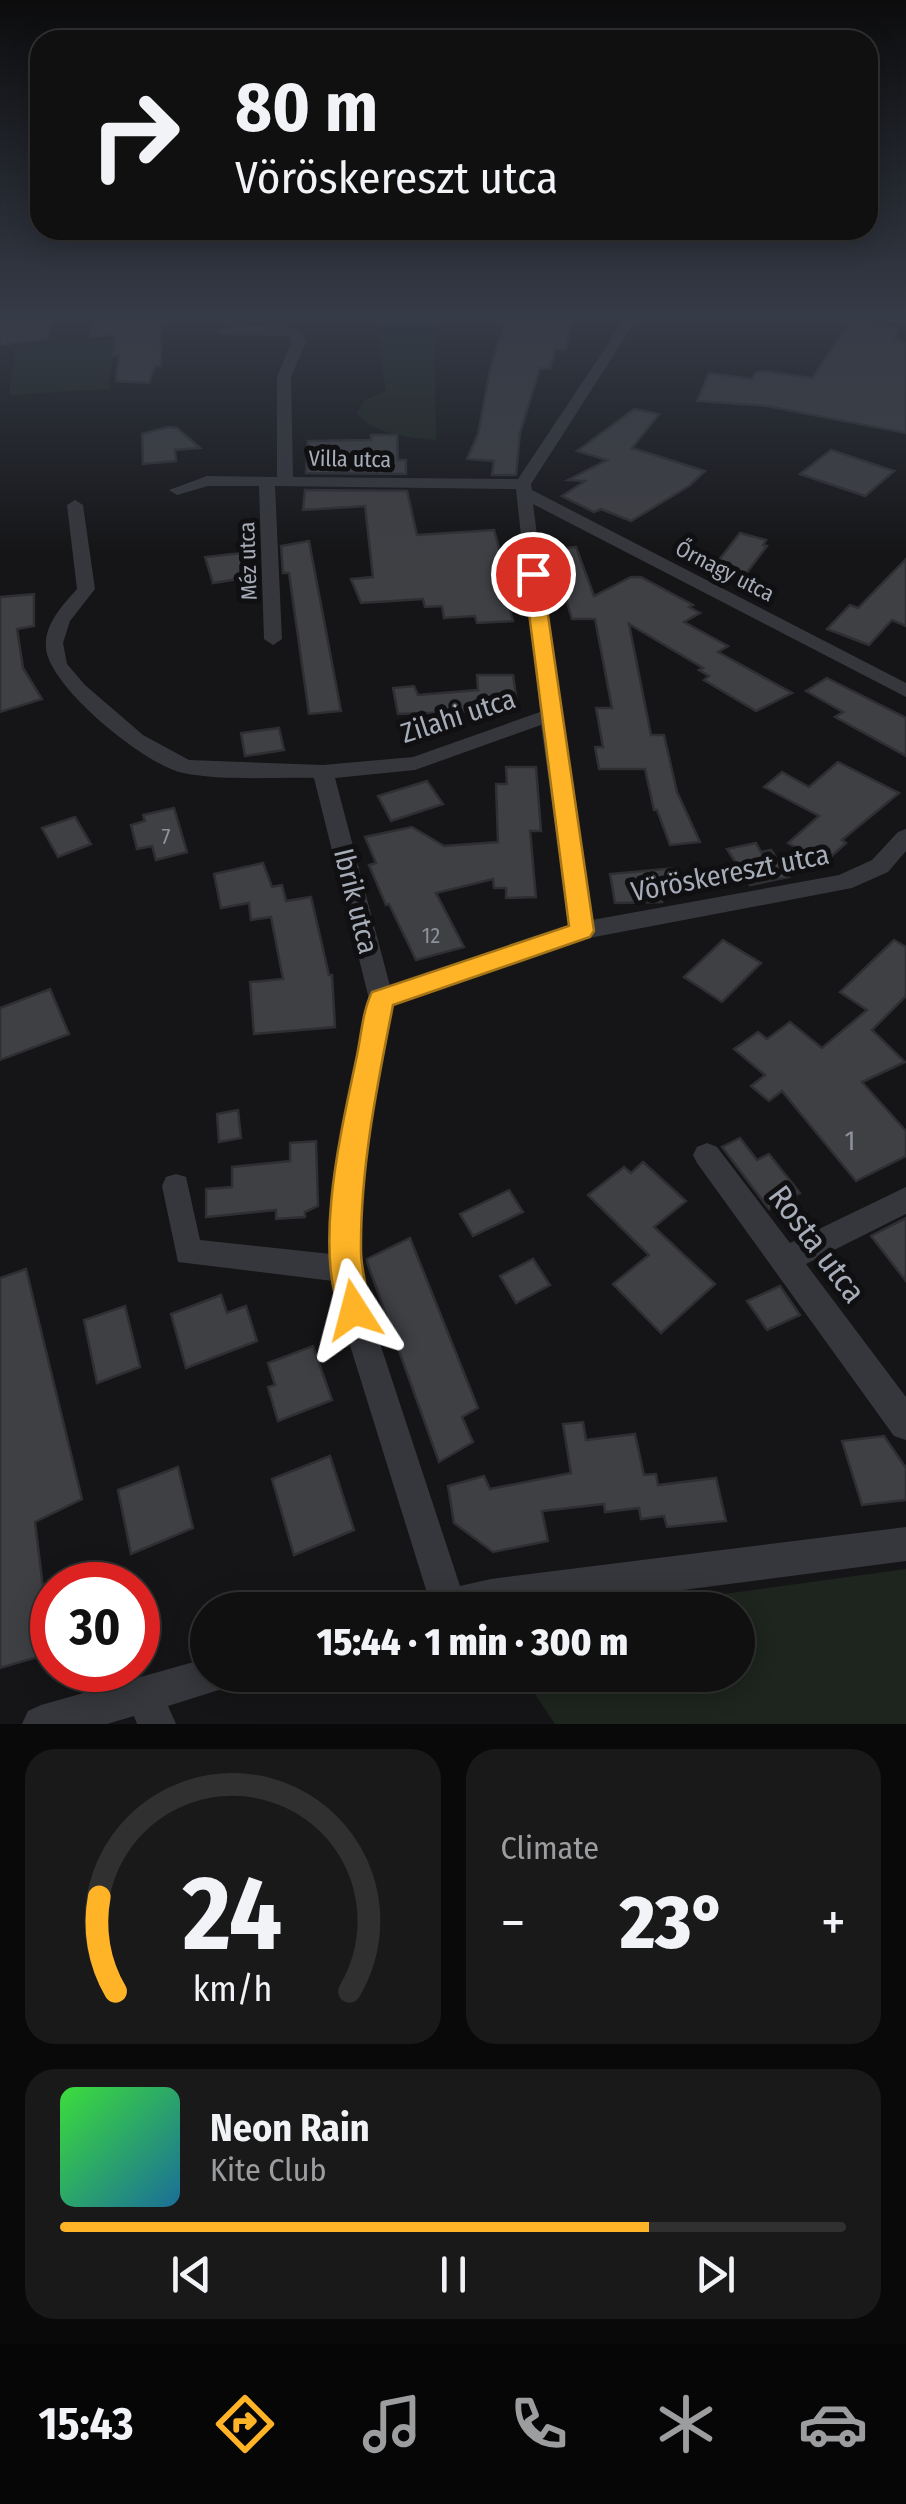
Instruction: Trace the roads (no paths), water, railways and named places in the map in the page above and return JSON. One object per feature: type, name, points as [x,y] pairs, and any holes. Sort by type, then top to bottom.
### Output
[{"type":"street","name":"Méz utca","points":[[273,639],[276,480],[283,394]]},
{"type":"street","points":[[582,931],[550,715],[523,488],[583,394]]},
{"type":"street","name":"Villa utca","points":[[178,490],[207,482],[276,480],[523,488]]},
{"type":"street","name":"Őrnagy utca","points":[[523,488],[906,691]]},
{"type":"street","points":[[75,505],[86,589],[61,620],[54,643],[58,665],[78,689],[136,740],[185,767],[323,772]]},
{"type":"street","name":"Zilahi utca","points":[[323,772],[415,764],[550,715]]},
{"type":"street","name":"Ibrik utca","points":[[323,772],[381,999],[357,1121],[346,1269],[354,1310],[438,1592]]},
{"type":"street","name":"Vöröskereszt utca","points":[[381,999],[582,931],[844,882],[880,866],[906,837]]},
{"type":"street","name":"Rosta utca","points":[[708,1155],[906,1424]]},
{"type":"street","points":[[176,1186],[188,1252],[346,1269]]},
{"type":"street","points":[[786,1260],[906,1200]]},
{"type":"street","points":[[530,1592],[906,1544]]},
{"type":"street","points":[[41,1724],[150,1709],[190,1687]]}]
